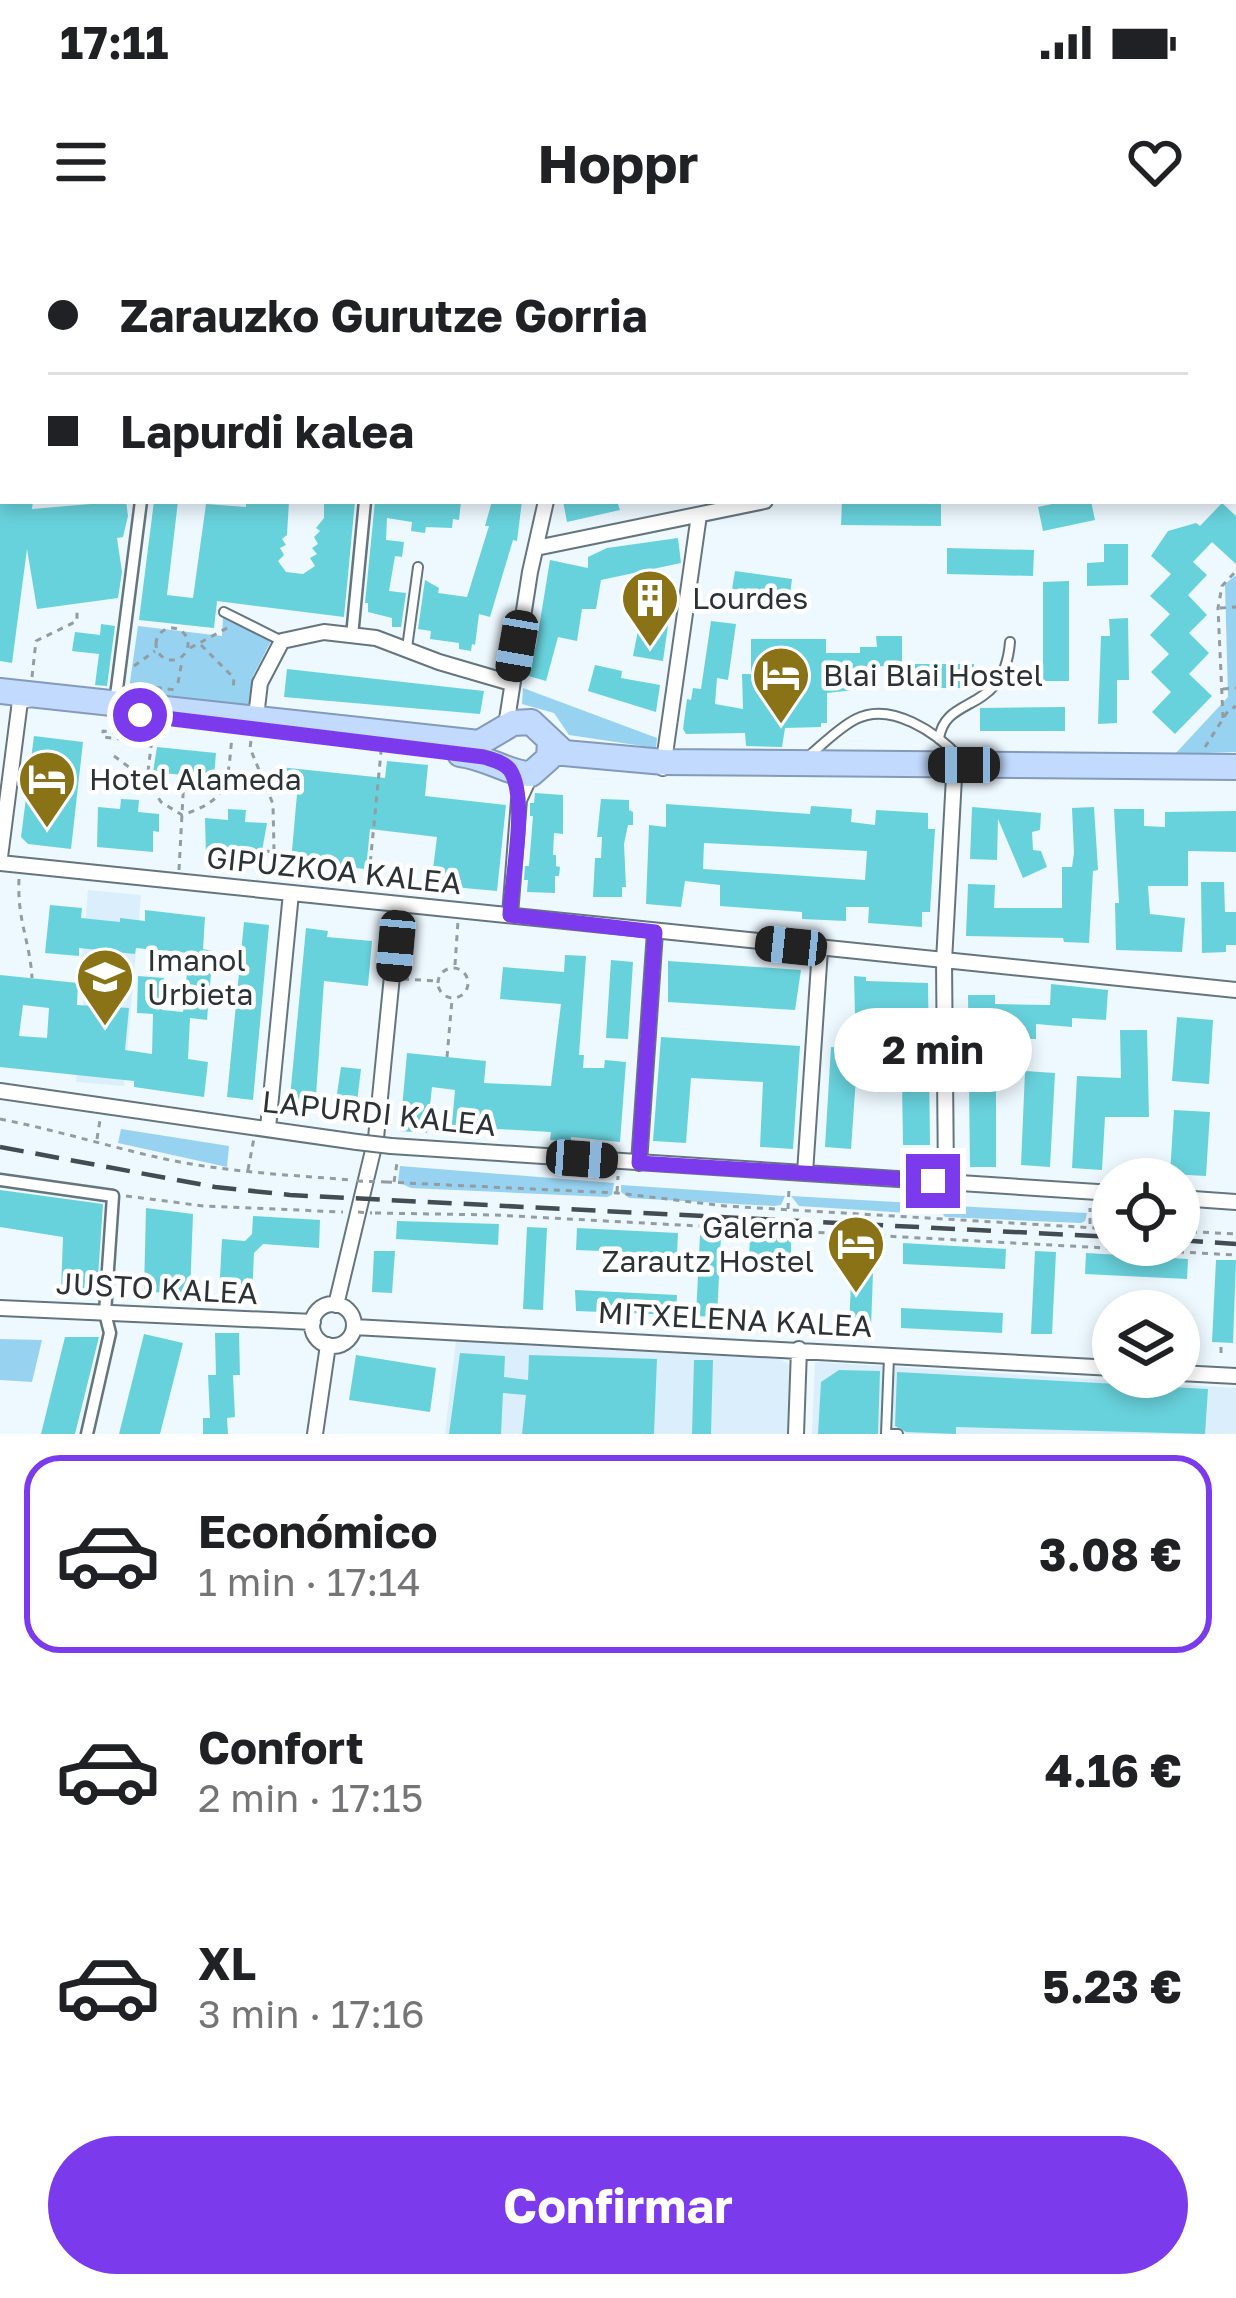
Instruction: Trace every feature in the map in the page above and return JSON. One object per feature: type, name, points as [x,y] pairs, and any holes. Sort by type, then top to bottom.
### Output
[{"type":"highway","points":[[14,691],[249,730],[528,763],[564,753],[663,768],[1236,777]]},
{"type":"highway","points":[[14,691],[80,698],[119,710]]},
{"type":"highway","points":[[249,730],[479,743],[513,723],[532,722],[540,726],[528,763]]},
{"type":"highway","points":[[504,730],[498,752],[528,763]]},
{"type":"highway","points":[[961,773],[1236,766]]},
{"type":"street","points":[[119,710],[141,504]]},
{"type":"street","points":[[352,636],[365,504]]},
{"type":"street","points":[[504,730],[545,504]]},
{"type":"street","points":[[536,548],[751,504]]},
{"type":"street","points":[[663,768],[698,515]]},
{"type":"street","points":[[249,730],[260,683],[282,641],[324,632],[376,638],[511,682]]},
{"type":"street","points":[[0,860],[14,691]]},
{"type":"street","points":[[510,915],[519,800],[528,763]]},
{"type":"street","points":[[946,1182],[944,961],[961,773]]},
{"type":"street","name":"GIPUZKOA KALEA","points":[[0,860],[1236,990]]},
{"type":"street","points":[[261,1132],[291,893]]},
{"type":"street","points":[[336,1305],[376,1138],[399,905]]},
{"type":"street","points":[[639,1163],[655,932]]},
{"type":"street","points":[[805,1173],[820,949]]},
{"type":"street","name":"LAPURDI KALEA","points":[[0,1091],[394,1150],[1092,1191]]},
{"type":"street","points":[[0,1180],[118,1196],[105,1313],[110,1333],[87,1434]]},
{"type":"street","points":[[1200,1199],[1236,1202]]},
{"type":"street","points":[[336,1305],[350,1312],[354,1327],[343,1343],[328,1345],[316,1336],[313,1322],[321,1309],[336,1305]]},
{"type":"street","name":"JUSTO KALEA","points":[[0,1308],[313,1322]]},
{"type":"street","name":"MITXELENA KALEA","points":[[354,1327],[1092,1367]]},
{"type":"street","points":[[315,1434],[328,1345]]},
{"type":"street","points":[[796,1434],[799,1349]]},
{"type":"street","points":[[1200,1374],[1236,1376]]},
{"type":"lane","points":[[406,650],[418,567]]},
{"type":"lane","points":[[224,612],[282,641]]},
{"type":"lane","points":[[939,739],[951,713],[977,703],[996,686],[1010,642]]},
{"type":"lane","points":[[803,769],[847,725],[866,715],[892,715],[939,739],[961,773]]},
{"type":"lane","points":[[889,1356],[886,1434],[898,1434]]},
{"type":"path","points":[[1223,718],[1218,608],[1222,586],[1236,571]]},
{"type":"path","points":[[1218,608],[1236,607]]},
{"type":"path","points":[[14,691],[36,641],[77,620],[77,608]]},
{"type":"path","points":[[175,691],[182,692],[183,657],[188,649],[237,622]]},
{"type":"path","points":[[119,710],[147,740],[103,737],[103,730],[169,625],[177,626],[188,638],[188,649]]},
{"type":"path","points":[[199,643],[234,678],[233,690]]},
{"type":"path","points":[[157,650],[168,660],[183,657]]},
{"type":"path","points":[[1221,688],[1236,688]]},
{"type":"path","points":[[1200,757],[1223,718],[1236,706]]},
{"type":"path","points":[[147,780],[153,728]]},
{"type":"path","points":[[114,756],[147,780],[161,802],[182,815],[208,807],[227,786],[249,730]]},
{"type":"path","points":[[249,730],[250,748],[273,804],[274,852],[263,851],[260,879]]},
{"type":"path","points":[[368,889],[381,751]]},
{"type":"path","points":[[179,872],[184,776]]},
{"type":"path","points":[[227,786],[268,789]]},
{"type":"path","points":[[19,878],[20,926],[32,961],[32,978]]},
{"type":"path","points":[[454,967],[458,921]]},
{"type":"path","points":[[454,967],[465,972],[469,984],[464,994],[452,998],[441,993],[437,982],[443,971],[454,967]]},
{"type":"path","points":[[401,978],[437,982]]},
{"type":"path","points":[[447,1057],[452,998]]},
{"type":"path","points":[[97,1139],[100,1118]]},
{"type":"path","points":[[0,1119],[168,1160],[248,1172],[1090,1228],[1090,1208]]},
{"type":"path","points":[[248,1172],[261,1132]]},
{"type":"path","points":[[394,1150],[394,1182]]},
{"type":"path","points":[[617,1193],[618,1176]]},
{"type":"path","points":[[788,1209],[789,1188]]},
{"type":"path","points":[[118,1196],[204,1206],[343,1212]]},
{"type":"path","points":[[932,1218],[933,1198]]},
{"type":"path","points":[[358,1212],[495,1215],[1236,1255]]},
{"type":"path","points":[[1200,1232],[1236,1234]]},
{"type":"path","points":[[1220,1353],[1221,1344]]},
{"type":"shaded area","points":[[1236,575],[1236,752],[1175,754],[1228,697],[1225,584]]},
{"type":"shaded area","points":[[223,617],[271,641],[253,676],[249,708],[128,696],[138,626],[222,636]]},
{"type":"shaded area","points":[[523,688],[657,738],[656,748],[569,735],[554,713],[522,704]]},
{"type":"shaded area","name":"Imanol Urbieta","points":[[88,890],[141,895],[124,1086],[76,1082]]},
{"type":"shaded area","points":[[121,1129],[229,1146],[227,1167],[118,1143]]},
{"type":"shaded area","points":[[400,1166],[614,1183],[607,1197],[411,1188],[398,1182]]},
{"type":"shaded area","points":[[621,1185],[785,1196],[781,1205],[774,1206],[629,1198],[621,1192]]},
{"type":"shaded area","points":[[791,1196],[931,1206],[924,1214],[799,1206]]},
{"type":"shaded area","points":[[936,1205],[1087,1213],[1081,1223],[945,1217]]},
{"type":"shaded area","points":[[0,1339],[42,1340],[32,1382],[0,1380]]},
{"type":"shaded area","points":[[456,1340],[779,1358],[791,1366],[788,1434],[445,1434]]},
{"type":"shaded area","points":[[815,1362],[1092,1379],[1092,1398],[1200,1398],[1200,1386],[1236,1388],[1236,1434],[812,1434]]},
{"type":"building","points":[[0,504],[33,504],[32,509],[126,504],[123,537],[117,538],[122,572],[118,598],[37,609],[27,549],[12,663],[0,661]]},
{"type":"building","points":[[154,504],[178,504],[167,595],[193,598],[206,504],[289,504],[287,535],[282,539],[286,545],[280,548],[284,555],[278,561],[286,572],[303,574],[315,566],[310,558],[317,554],[312,548],[318,544],[314,537],[324,518],[324,504],[355,504],[344,617],[217,601],[214,628],[139,620]]},
{"type":"building","points":[[375,504],[461,504],[459,520],[453,519],[452,528],[411,531],[412,522],[387,518],[386,540],[404,542],[402,557],[395,556],[389,591],[406,593],[401,627],[392,627],[392,618],[368,612]]},
{"type":"building","points":[[491,504],[522,504],[517,541],[513,540],[490,617],[479,614],[471,651],[459,649],[459,643],[430,639],[431,631],[418,629],[425,580],[439,588],[438,593],[467,597],[489,526],[485,526]]},
{"type":"building","points":[[564,504],[618,504],[620,510],[567,522]]},
{"type":"building","points":[[842,504],[941,504],[941,526],[841,525]]},
{"type":"building","points":[[1092,504],[1095,520],[1043,531],[1038,507]]},
{"type":"building","points":[[1221,504],[1236,516],[1236,564],[1212,542],[1193,562],[1207,575],[1188,595],[1207,615],[1189,633],[1209,653],[1189,674],[1212,696],[1175,734],[1152,712],[1171,692],[1151,672],[1169,654],[1150,635],[1170,614],[1150,596],[1171,574],[1151,556],[1168,531],[1200,526]]},
{"type":"building","points":[[678,538],[681,563],[601,580],[596,609],[582,609],[577,641],[558,637],[546,681],[525,675],[536,646],[550,560],[588,568],[588,557],[607,548]]},
{"type":"building","points":[[1104,544],[1128,544],[1128,585],[1087,586],[1087,563],[1104,562]]},
{"type":"building","points":[[947,548],[1034,550],[1033,576],[947,574]]},
{"type":"building","points":[[735,571],[792,579],[788,610],[751,605],[750,590],[732,589]]},
{"type":"building","points":[[641,578],[674,583],[663,661],[633,656],[641,615],[636,614]]},
{"type":"building","points":[[1069,581],[1069,681],[1043,681],[1043,582]]},
{"type":"building","points":[[1128,618],[1129,680],[1117,680],[1117,723],[1098,724],[1101,636],[1110,636],[1109,619]]},
{"type":"building","points":[[711,621],[736,624],[728,680],[717,678],[715,704],[743,709],[742,674],[751,674],[751,639],[826,639],[826,653],[860,653],[860,647],[877,647],[876,636],[902,636],[902,664],[974,664],[974,688],[888,688],[888,666],[862,667],[862,689],[827,693],[827,723],[785,728],[782,747],[746,746],[745,733],[686,734],[687,699],[691,700],[693,688],[701,689]]},
{"type":"building","points":[[101,624],[115,626],[107,686],[95,685],[99,654],[72,651],[75,632],[100,635]]},
{"type":"building","points":[[595,665],[622,671],[621,678],[660,685],[656,712],[588,691]]},
{"type":"building","points":[[287,669],[484,691],[480,714],[284,697]]},
{"type":"building","points":[[1065,707],[1065,731],[980,731],[980,708]]},
{"type":"building","points":[[34,736],[83,742],[71,849],[28,844],[21,837]]},
{"type":"building","points":[[157,747],[216,753],[214,778],[153,772]]},
{"type":"building","points":[[387,761],[428,765],[425,796],[506,805],[497,891],[431,885],[437,837],[370,829],[366,869],[291,862],[297,794],[276,791],[279,767],[385,778]]},
{"type":"building","points":[[535,793],[563,795],[563,834],[554,833],[553,855],[560,867],[555,893],[527,892],[528,880],[524,880],[533,816],[530,803]]},
{"type":"building","points":[[121,799],[139,800],[138,812],[159,814],[153,852],[97,847],[98,807],[120,809]]},
{"type":"building","points":[[601,799],[629,800],[633,812],[624,844],[626,887],[622,887],[622,897],[593,897],[595,858],[601,858],[602,837],[597,837]]},
{"type":"building","points":[[666,804],[810,814],[811,806],[852,809],[851,822],[875,825],[876,810],[928,813],[928,829],[935,829],[930,912],[922,912],[922,927],[868,923],[869,907],[846,907],[846,921],[802,919],[802,912],[720,906],[720,885],[685,881],[681,907],[646,904],[649,825],[666,827]],"holes":[[[704,843],[867,851],[865,880],[703,869]]]},
{"type":"building","points":[[972,807],[1041,813],[1040,830],[1032,832],[1033,850],[1041,851],[1047,867],[1023,878],[998,819],[997,860],[970,859]]},
{"type":"building","points":[[1094,807],[1098,870],[1093,871],[1089,943],[966,936],[968,884],[995,885],[994,908],[1062,908],[1062,867],[1072,867],[1074,853],[1072,808]]},
{"type":"building","points":[[228,809],[246,810],[245,822],[267,823],[260,862],[206,857],[205,818],[228,820]]},
{"type":"building","points":[[1114,809],[1144,809],[1144,826],[1165,827],[1165,812],[1236,811],[1236,852],[1188,851],[1188,886],[1148,886],[1150,914],[1185,918],[1182,952],[1116,950],[1115,903],[1119,903]]},
{"type":"building","points":[[1201,882],[1224,882],[1225,912],[1236,912],[1236,945],[1226,945],[1226,952],[1202,953]]},
{"type":"building","points":[[50,905],[82,908],[81,918],[120,922],[120,918],[145,921],[145,910],[205,917],[203,949],[213,951],[207,1020],[190,1018],[188,1059],[208,1062],[204,1097],[134,1087],[134,1081],[0,1067],[0,975],[78,983],[77,1005],[129,1008],[125,1050],[152,1054],[153,1014],[137,1013],[138,976],[164,978],[162,1010],[183,1012],[189,953],[79,948],[79,956],[45,953]],"holes":[[[23,1005],[49,1008],[47,1038],[19,1036]]]},
{"type":"building","points":[[244,922],[269,925],[253,1100],[227,1097]]},
{"type":"building","points":[[306,928],[328,931],[327,937],[372,941],[368,986],[324,981],[315,1110],[289,1108]]},
{"type":"building","points":[[565,955],[586,956],[579,1055],[584,1055],[583,1068],[604,1068],[605,1060],[626,1062],[620,1142],[550,1140],[551,1132],[480,1128],[480,1137],[451,1135],[455,1090],[432,1087],[427,1133],[400,1131],[407,1053],[486,1061],[484,1083],[551,1086],[561,1004],[500,999],[503,967],[564,972]]},
{"type":"building","points":[[611,960],[633,962],[628,1039],[606,1038]]},
{"type":"building","points":[[668,961],[801,970],[795,1010],[668,1002]]},
{"type":"building","points":[[854,976],[866,977],[866,981],[928,983],[930,1145],[903,1145],[901,1018],[855,1015]]},
{"type":"building","points":[[1051,984],[1108,990],[1106,1020],[1072,1018],[1072,1027],[1036,1024],[1036,1039],[996,1039],[996,1167],[970,1167],[968,995],[995,995],[995,1004],[1050,1005]]},
{"type":"building","points":[[1177,1017],[1213,1020],[1209,1084],[1172,1081]]},
{"type":"building","points":[[1120,1030],[1147,1030],[1149,1117],[1105,1117],[1103,1158],[1092,1158],[1092,1169],[1072,1168],[1077,1076],[1121,1078]]},
{"type":"building","points":[[661,1037],[800,1046],[793,1149],[760,1147],[763,1082],[691,1078],[686,1143],[653,1141]]},
{"type":"building","points":[[831,1047],[858,1049],[851,1149],[825,1147]]},
{"type":"building","points":[[341,1067],[361,1069],[356,1110],[335,1107]]},
{"type":"building","points":[[1025,1071],[1055,1073],[1050,1167],[1021,1165]]},
{"type":"building","points":[[1174,1110],[1210,1112],[1206,1176],[1200,1176],[1200,1158],[1171,1158]]},
{"type":"building","points":[[0,1190],[103,1204],[97,1292],[61,1291],[63,1237],[0,1227]]},
{"type":"building","points":[[146,1208],[193,1214],[190,1293],[144,1292]]},
{"type":"building","points":[[253,1216],[320,1220],[319,1248],[263,1244],[254,1253],[252,1297],[219,1295],[222,1239],[245,1241],[252,1234]]},
{"type":"building","points":[[397,1221],[499,1224],[498,1245],[396,1239]]},
{"type":"building","points":[[527,1227],[547,1228],[543,1310],[523,1309]]},
{"type":"building","points":[[577,1228],[678,1233],[677,1254],[576,1250]]},
{"type":"building","points":[[700,1235],[721,1236],[717,1317],[696,1316]]},
{"type":"building","points":[[750,1237],[791,1239],[791,1260],[749,1258]]},
{"type":"building","points":[[853,1243],[874,1244],[871,1327],[849,1325]]},
{"type":"building","points":[[903,1243],[1006,1249],[1005,1269],[903,1264]]},
{"type":"building","points":[[374,1251],[395,1251],[392,1293],[372,1292]]},
{"type":"building","points":[[1035,1251],[1056,1252],[1052,1334],[1031,1334]]},
{"type":"building","points":[[1086,1253],[1092,1253],[1092,1266],[1188,1266],[1187,1279],[1085,1274]]},
{"type":"building","points":[[1216,1260],[1236,1260],[1233,1343],[1212,1342]]},
{"type":"building","points":[[575,1290],[677,1295],[676,1315],[576,1311]]},
{"type":"building","points":[[901,1308],[1003,1313],[1002,1333],[901,1328]]},
{"type":"building","points":[[215,1333],[239,1333],[240,1375],[233,1375],[235,1417],[227,1418],[228,1434],[203,1434],[203,1418],[210,1418],[208,1375],[216,1375]]},
{"type":"building","points":[[144,1334],[183,1343],[160,1434],[119,1434]]},
{"type":"building","points":[[65,1337],[99,1337],[75,1434],[41,1434]]},
{"type":"building","points":[[460,1353],[505,1356],[504,1377],[528,1380],[529,1355],[657,1359],[654,1434],[522,1434],[526,1395],[503,1393],[501,1434],[449,1434]]},
{"type":"building","points":[[356,1355],[436,1368],[430,1412],[349,1400]]},
{"type":"building","points":[[694,1360],[713,1360],[711,1434],[692,1434]]},
{"type":"building","points":[[839,1370],[880,1371],[878,1434],[818,1434],[821,1382]]},
{"type":"building","points":[[897,1372],[1092,1383],[1092,1398],[1200,1398],[1200,1389],[1208,1389],[1205,1434],[956,1427],[956,1434],[906,1432],[895,1426]]},
{"type":"railway","points":[[0,1147],[215,1187],[290,1195],[1092,1236]]},
{"type":"railway","points":[[1200,1241],[1236,1244]]},
{"type":"place","name":"Lourdes","points":[[650,649]]},
{"type":"place","name":"Blai Blai Hostel","points":[[781,726]]},
{"type":"place","name":"Hotel Alameda","points":[[47,830]]},
{"type":"place","name":"Imanol Urbieta","points":[[105,1028]]},
{"type":"place","name":"Galerna Zarautz Hostel","points":[[856,1295]]},
{"type":"route","points":[[140,715],[484,757],[503,764],[511,771],[519,800],[510,915],[655,932],[639,1163],[933,1181]]}]
